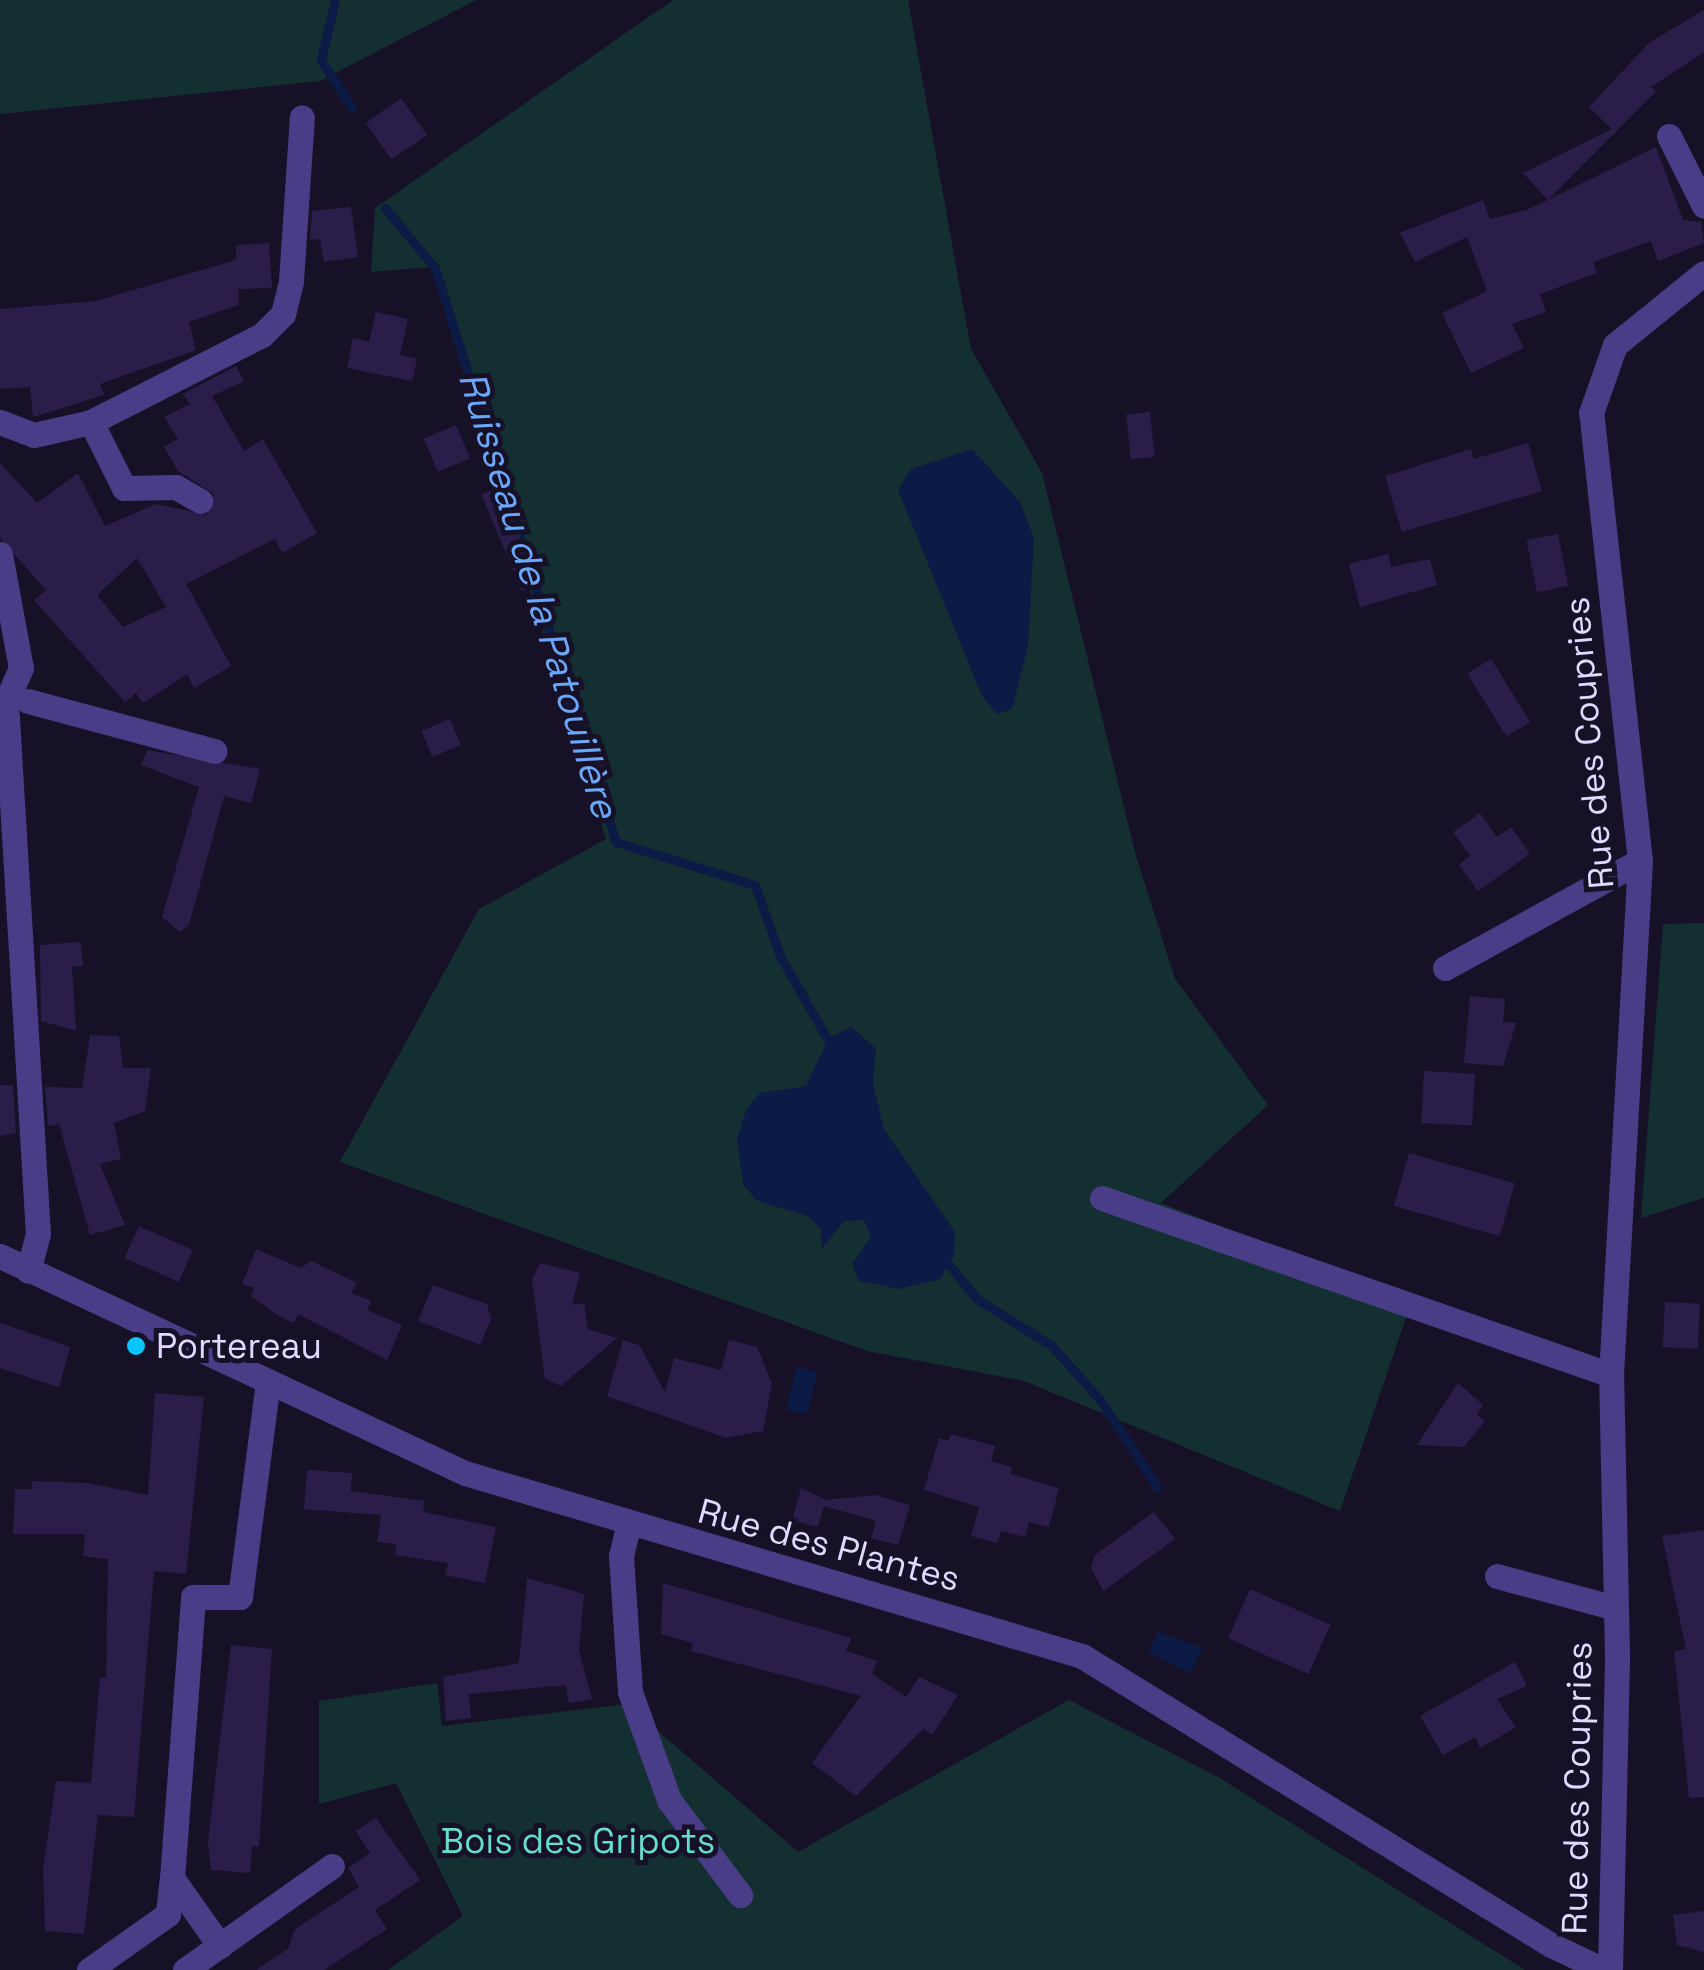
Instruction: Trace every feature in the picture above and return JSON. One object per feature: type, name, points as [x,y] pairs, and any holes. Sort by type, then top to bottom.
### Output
[{"type":"street","points":[[0,422],[34,435],[91,422],[262,335],[283,314],[302,117]]},
{"type":"street","points":[[1669,136],[1704,206]]},
{"type":"street","name":"Rue des Coupries","points":[[1607,1970],[1611,1375],[1640,861],[1591,413],[1615,345],[1704,273]]},
{"type":"street","points":[[91,422],[124,488],[176,488],[200,501]]},
{"type":"street","points":[[0,554],[22,668],[17,701],[38,1234],[28,1271]]},
{"type":"street","points":[[17,701],[214,751]]},
{"type":"street","points":[[1445,968],[1640,861]]},
{"type":"street","points":[[1102,1198],[1611,1375]]},
{"type":"street","name":"Rue des Plantes","points":[[0,1256],[394,1445],[628,1526],[1082,1656],[1552,1946],[1607,1970]]},
{"type":"street","points":[[88,1970],[168,1914],[194,1597],[240,1596],[268,1382]]},
{"type":"street","points":[[628,1526],[622,1575],[630,1692],[669,1800],[740,1895]]},
{"type":"street","name":"Rue des Coupries","points":[[1497,1576],[1612,1607]]},
{"type":"street","points":[[184,1970],[332,1866]]},
{"type":"street","points":[[172,1878],[220,1946]]},
{"type":"green space","points":[[0,0],[476,0],[320,81],[0,114]]},
{"type":"green space","points":[[673,0],[908,0],[971,349],[1042,473],[1136,856],[1175,979],[1268,1105],[1161,1203],[1412,1300],[1340,1511],[1024,1381],[867,1351],[340,1162],[479,909],[606,839],[431,267],[371,272],[375,208]]},
{"type":"green space","points":[[1704,923],[1704,1198],[1641,1218],[1663,924]]},
{"type":"green space","name":"Bois des Gripots","points":[[437,1683],[442,1726],[627,1704],[798,1852],[1069,1700],[1218,1777],[1525,1970],[388,1970],[463,1916],[396,1783],[319,1804],[319,1701]]},
{"type":"water","points":[[972,449],[1020,502],[1034,538],[1028,646],[1012,709],[997,714],[982,696],[898,490],[911,469]]},
{"type":"water","points":[[851,1027],[876,1048],[873,1084],[884,1129],[955,1232],[954,1255],[940,1279],[900,1289],[859,1281],[852,1264],[871,1237],[864,1220],[844,1221],[822,1249],[821,1229],[807,1216],[756,1200],[743,1184],[737,1139],[747,1108],[760,1093],[806,1086],[829,1038]]},
{"type":"water","points":[[797,1367],[817,1372],[807,1415],[786,1410]]},
{"type":"water","points":[[1158,1632],[1203,1648],[1190,1673],[1149,1652]]},
{"type":"building","points":[[1704,10],[1704,52],[1651,87],[1656,91],[1548,200],[1523,173],[1612,129],[1589,107],[1649,43]]},
{"type":"building","points":[[401,98],[427,135],[392,160],[366,123]]},
{"type":"building","points":[[1656,147],[1683,220],[1701,222],[1704,243],[1658,261],[1651,241],[1593,262],[1597,273],[1540,294],[1546,312],[1512,324],[1524,348],[1471,373],[1442,313],[1487,291],[1467,237],[1415,262],[1400,233],[1483,200],[1490,219],[1527,210]]},
{"type":"building","points":[[351,207],[358,257],[324,262],[320,239],[310,240],[312,211]]},
{"type":"building","points":[[269,243],[272,288],[238,289],[239,305],[189,322],[196,350],[100,384],[104,395],[33,417],[30,387],[0,389],[0,309],[96,301],[236,260],[236,245]]},
{"type":"building","points":[[376,312],[408,319],[400,355],[417,359],[412,381],[347,368],[353,338],[369,342]]},
{"type":"building","points":[[236,366],[244,381],[212,396],[244,451],[263,439],[317,533],[282,553],[275,539],[186,584],[231,666],[194,688],[187,674],[143,703],[136,693],[125,702],[34,600],[46,590],[0,538],[0,463],[37,503],[78,473],[105,526],[156,504],[207,515],[214,494],[178,471],[164,447],[178,439],[164,417],[190,404],[183,394]],"holes":[[[137,558],[166,607],[123,627],[97,595]]]},
{"type":"building","points":[[1150,412],[1155,457],[1131,459],[1126,415]]},
{"type":"building","points":[[456,425],[470,458],[438,472],[424,439]]},
{"type":"building","points":[[1528,443],[1542,491],[1402,532],[1385,476],[1471,449],[1474,459]]},
{"type":"building","points":[[503,487],[536,585],[522,591],[481,494]]},
{"type":"building","points":[[1558,534],[1568,586],[1537,592],[1527,540]]},
{"type":"building","points":[[1388,554],[1391,567],[1430,559],[1437,585],[1360,607],[1349,564]]},
{"type":"building","points":[[1491,659],[1530,722],[1506,737],[1467,674]]},
{"type":"building","points":[[450,719],[461,745],[432,757],[421,731]]},
{"type":"building","points":[[147,750],[260,769],[251,803],[224,796],[189,925],[180,932],[162,917],[199,787],[141,765]]},
{"type":"building","points":[[1480,813],[1497,837],[1511,827],[1530,854],[1478,891],[1459,865],[1470,856],[1453,832]]},
{"type":"building","points":[[81,942],[83,966],[72,967],[76,1031],[41,1021],[40,945]]},
{"type":"building","points":[[1470,996],[1505,999],[1503,1022],[1516,1023],[1503,1066],[1464,1063]]},
{"type":"building","points":[[90,1035],[119,1036],[123,1068],[151,1068],[145,1111],[114,1123],[121,1159],[100,1164],[125,1225],[90,1235],[59,1124],[48,1126],[45,1087],[82,1088]]},
{"type":"building","points":[[1424,1071],[1475,1074],[1472,1126],[1421,1123]]},
{"type":"building","points":[[0,1085],[13,1085],[16,1133],[0,1136]]},
{"type":"building","points":[[1409,1153],[1515,1183],[1500,1236],[1394,1206]]},
{"type":"building","points":[[139,1226],[193,1250],[179,1282],[125,1258]]},
{"type":"building","points":[[256,1249],[301,1268],[311,1261],[357,1283],[351,1293],[371,1301],[367,1310],[402,1325],[387,1360],[298,1314],[294,1323],[277,1315],[251,1296],[254,1288],[242,1284]]},
{"type":"building","points":[[540,1263],[580,1273],[572,1305],[584,1303],[588,1329],[617,1338],[561,1386],[545,1379],[532,1280]]},
{"type":"building","points":[[433,1285],[487,1304],[491,1319],[480,1345],[418,1321]]},
{"type":"building","points":[[1665,1302],[1700,1304],[1698,1349],[1663,1347]]},
{"type":"building","points":[[0,1323],[70,1347],[59,1387],[0,1368]]},
{"type":"building","points":[[623,1340],[639,1345],[665,1392],[674,1358],[721,1370],[729,1340],[757,1347],[772,1384],[763,1431],[726,1438],[607,1396]]},
{"type":"building","points":[[1458,1383],[1483,1405],[1477,1414],[1485,1421],[1464,1447],[1417,1445]]},
{"type":"building","points":[[155,1393],[204,1397],[186,1574],[154,1571],[134,1817],[98,1815],[84,1934],[45,1931],[43,1869],[56,1781],[91,1783],[100,1678],[106,1678],[108,1559],[83,1556],[85,1534],[13,1534],[15,1489],[32,1489],[32,1481],[87,1483],[148,1495]]},
{"type":"building","points":[[951,1434],[995,1446],[991,1461],[1012,1467],[1010,1474],[1059,1488],[1049,1527],[1029,1522],[1025,1537],[1001,1531],[997,1543],[971,1536],[979,1507],[924,1490],[939,1438],[949,1441]]},
{"type":"building","points":[[307,1470],[352,1473],[351,1491],[425,1501],[423,1512],[496,1527],[485,1583],[445,1575],[448,1563],[395,1555],[396,1544],[377,1542],[381,1515],[304,1509]]},
{"type":"building","points":[[801,1488],[826,1500],[875,1495],[910,1505],[898,1545],[871,1538],[876,1521],[824,1506],[818,1527],[792,1520]]},
{"type":"building","points":[[1154,1512],[1175,1539],[1103,1591],[1091,1568],[1095,1555]]},
{"type":"building","points":[[1704,1530],[1704,1797],[1689,1798],[1674,1651],[1686,1649],[1662,1536]]},
{"type":"building","points":[[527,1578],[584,1594],[579,1650],[592,1699],[569,1703],[566,1685],[469,1694],[471,1718],[446,1721],[443,1677],[519,1663]]},
{"type":"building","points":[[663,1583],[851,1638],[846,1651],[877,1661],[872,1674],[906,1697],[919,1677],[958,1695],[932,1735],[923,1729],[856,1796],[812,1763],[861,1696],[691,1651],[693,1643],[661,1634]]},
{"type":"building","points":[[1250,1589],[1330,1625],[1308,1674],[1228,1638]]},
{"type":"building","points":[[231,1645],[272,1649],[259,1847],[252,1846],[250,1873],[211,1870],[208,1842]]},
{"type":"building","points":[[1515,1662],[1527,1686],[1497,1699],[1516,1727],[1480,1748],[1475,1737],[1443,1755],[1420,1716]]},
{"type":"building","points":[[376,1818],[420,1880],[375,1910],[387,1929],[324,1970],[256,1970],[288,1949],[295,1929],[359,1887],[348,1868],[370,1853],[356,1831]]},
{"type":"building","points":[[1704,1911],[1704,1952],[1677,1945],[1673,1915]]},
{"type":"waterway","name":"Ruisseau de la Patouillère","points":[[335,0],[321,60],[352,108]]},
{"type":"waterway","name":"Ruisseau de la Patouillère","points":[[385,208],[435,268],[616,842],[755,885],[780,956],[832,1047]]},
{"type":"waterway","name":"Ruisseau de la Patouillère","points":[[945,1260],[977,1299],[1052,1346],[1101,1401],[1157,1487]]},
{"type":"place","name":"Portereau","points":[[136,1346]]}]
